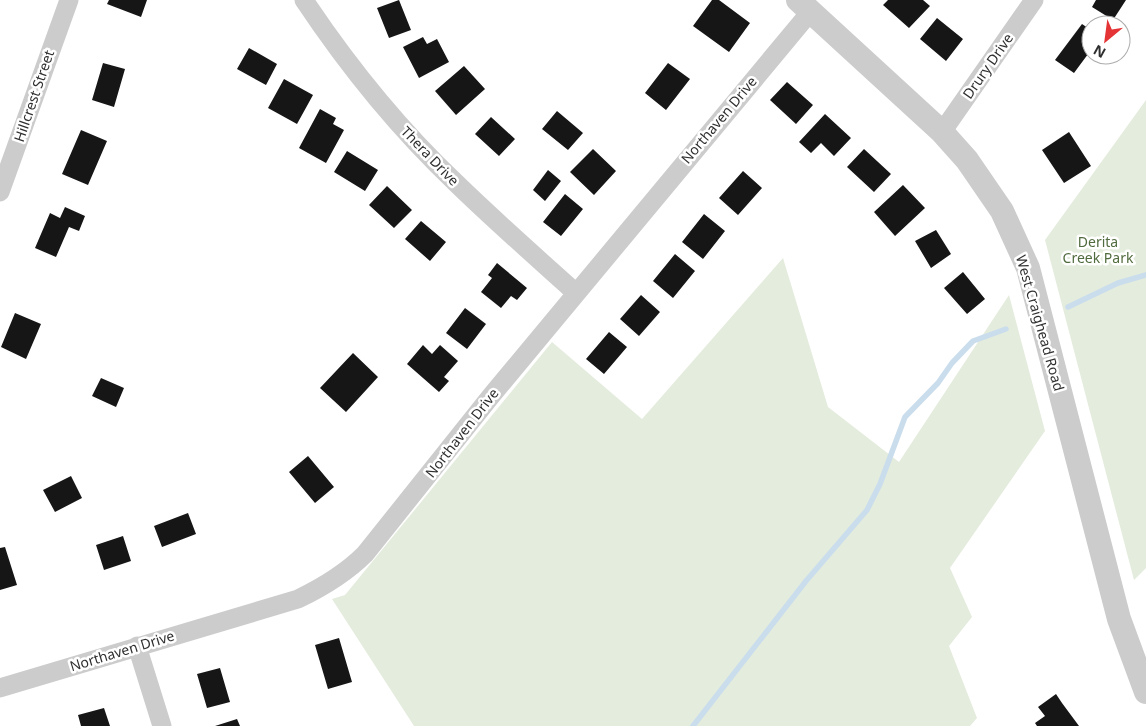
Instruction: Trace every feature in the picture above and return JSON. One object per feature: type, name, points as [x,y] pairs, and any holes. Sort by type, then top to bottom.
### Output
[{"type":"street","name":"Hillcrest Street","points":[[0,192],[69,0]]},
{"type":"street","name":"Thera Drive","points":[[304,0],[328,36],[364,83],[412,138],[455,183],[576,294]]},
{"type":"street","name":"Drury Drive","points":[[942,132],[1034,0]]},
{"type":"street","name":"Northaven Drive","points":[[0,688],[298,599],[328,584],[354,565],[365,554],[576,294],[804,6]]},
{"type":"street","name":"West Craighead Road","points":[[804,6],[942,132],[967,160],[1002,211],[1028,268],[1119,619],[1146,692]]},
{"type":"street","points":[[137,646],[162,726]]},
{"type":"green space","name":"Derita Creek Park","points":[[1146,100],[1146,568],[1134,580],[1045,240]]},
{"type":"green space","points":[[783,258],[828,407],[899,462],[1009,295],[1045,431],[950,568],[972,617],[949,646],[977,718],[970,726],[414,726],[332,599],[345,595],[552,342],[642,419]]},
{"type":"building","points":[[109,0],[147,0],[141,17],[107,4]]},
{"type":"building","points":[[399,0],[411,30],[389,38],[377,8]]},
{"type":"building","points":[[712,0],[719,0],[750,23],[729,52],[693,26]]},
{"type":"building","points":[[888,0],[923,0],[930,6],[909,28],[883,5]]},
{"type":"building","points":[[1096,0],[1126,0],[1116,15],[1105,15],[1092,7]]},
{"type":"building","points":[[937,18],[963,39],[946,61],[920,39]]},
{"type":"building","points":[[1081,25],[1081,64],[1074,73],[1055,60]]},
{"type":"building","points":[[423,37],[427,44],[437,39],[449,62],[419,78],[403,47]]},
{"type":"building","points":[[249,48],[277,64],[266,85],[237,69]]},
{"type":"building","points":[[103,63],[125,69],[114,107],[92,100]]},
{"type":"building","points":[[668,63],[690,79],[666,110],[645,93]]},
{"type":"building","points":[[464,66],[485,89],[456,115],[435,91]]},
{"type":"building","points":[[284,79],[313,95],[297,124],[268,108]]},
{"type":"building","points":[[787,82],[813,105],[796,124],[770,100]]},
{"type":"building","points":[[320,109],[336,118],[333,124],[344,130],[326,163],[299,148]]},
{"type":"building","points":[[557,111],[583,133],[568,150],[542,129]]},
{"type":"building","points":[[825,114],[851,138],[834,156],[821,143],[811,153],[799,142]]},
{"type":"building","points":[[491,117],[515,139],[499,156],[475,134]]},
{"type":"building","points":[[81,130],[107,141],[88,185],[62,174]]},
{"type":"building","points":[[1069,132],[1091,166],[1064,183],[1042,150]]},
{"type":"building","points":[[593,149],[616,171],[594,195],[570,172]]},
{"type":"building","points":[[864,149],[891,174],[874,192],[847,167]]},
{"type":"building","points":[[347,151],[378,170],[365,191],[334,172]]},
{"type":"building","points":[[548,170],[561,181],[545,201],[533,190]]},
{"type":"building","points":[[743,171],[762,188],[738,215],[719,198]]},
{"type":"building","points":[[903,185],[925,208],[895,236],[874,212]]},
{"type":"building","points":[[387,186],[412,210],[394,228],[369,205]]},
{"type":"building","points":[[565,194],[583,209],[561,236],[543,222]]},
{"type":"building","points":[[65,207],[85,216],[79,231],[69,227],[56,257],[35,248],[50,213],[60,218]]},
{"type":"building","points":[[704,214],[725,231],[703,259],[682,242]]},
{"type":"building","points":[[421,221],[446,242],[430,261],[405,239]]},
{"type":"building","points":[[936,230],[951,254],[931,268],[915,241]]},
{"type":"building","points":[[675,254],[695,271],[673,298],[653,281]]},
{"type":"building","points":[[497,263],[527,288],[517,300],[511,296],[501,308],[481,292],[492,278],[488,275]]},
{"type":"building","points":[[963,272],[985,299],[967,314],[944,288]]},
{"type":"building","points":[[641,295],[660,312],[639,336],[620,319]]},
{"type":"building","points":[[465,308],[486,324],[467,349],[446,333]]},
{"type":"building","points":[[15,313],[41,324],[26,359],[1,347]]},
{"type":"building","points":[[609,332],[627,347],[604,374],[586,359]]},
{"type":"building","points":[[423,345],[432,354],[440,345],[458,361],[444,377],[449,381],[439,392],[407,364]]},
{"type":"building","points":[[353,353],[378,377],[346,412],[320,388]]},
{"type":"building","points":[[101,378],[124,388],[116,407],[92,396]]},
{"type":"building","points":[[308,456],[334,487],[315,503],[289,472]]},
{"type":"building","points":[[71,476],[82,498],[55,512],[43,490]]},
{"type":"building","points":[[188,513],[196,534],[162,547],[154,526]]},
{"type":"building","points":[[123,536],[131,561],[104,570],[96,545]]},
{"type":"building","points":[[5,547],[17,585],[0,590],[0,548]]},
{"type":"building","points":[[339,638],[352,682],[328,689],[315,645]]},
{"type":"building","points":[[220,668],[230,702],[207,708],[197,674]]},
{"type":"building","points":[[1056,694],[1079,726],[1037,726],[1035,723],[1045,716],[1038,707]]},
{"type":"building","points":[[104,708],[110,726],[81,726],[78,715]]},
{"type":"building","points":[[237,719],[240,726],[215,726]]},
{"type":"waterway","points":[[1068,307],[1118,283],[1146,275]]},
{"type":"waterway","points":[[693,726],[806,581],[867,510],[880,484],[905,417],[938,383],[952,363],[973,341],[1006,329]]}]
